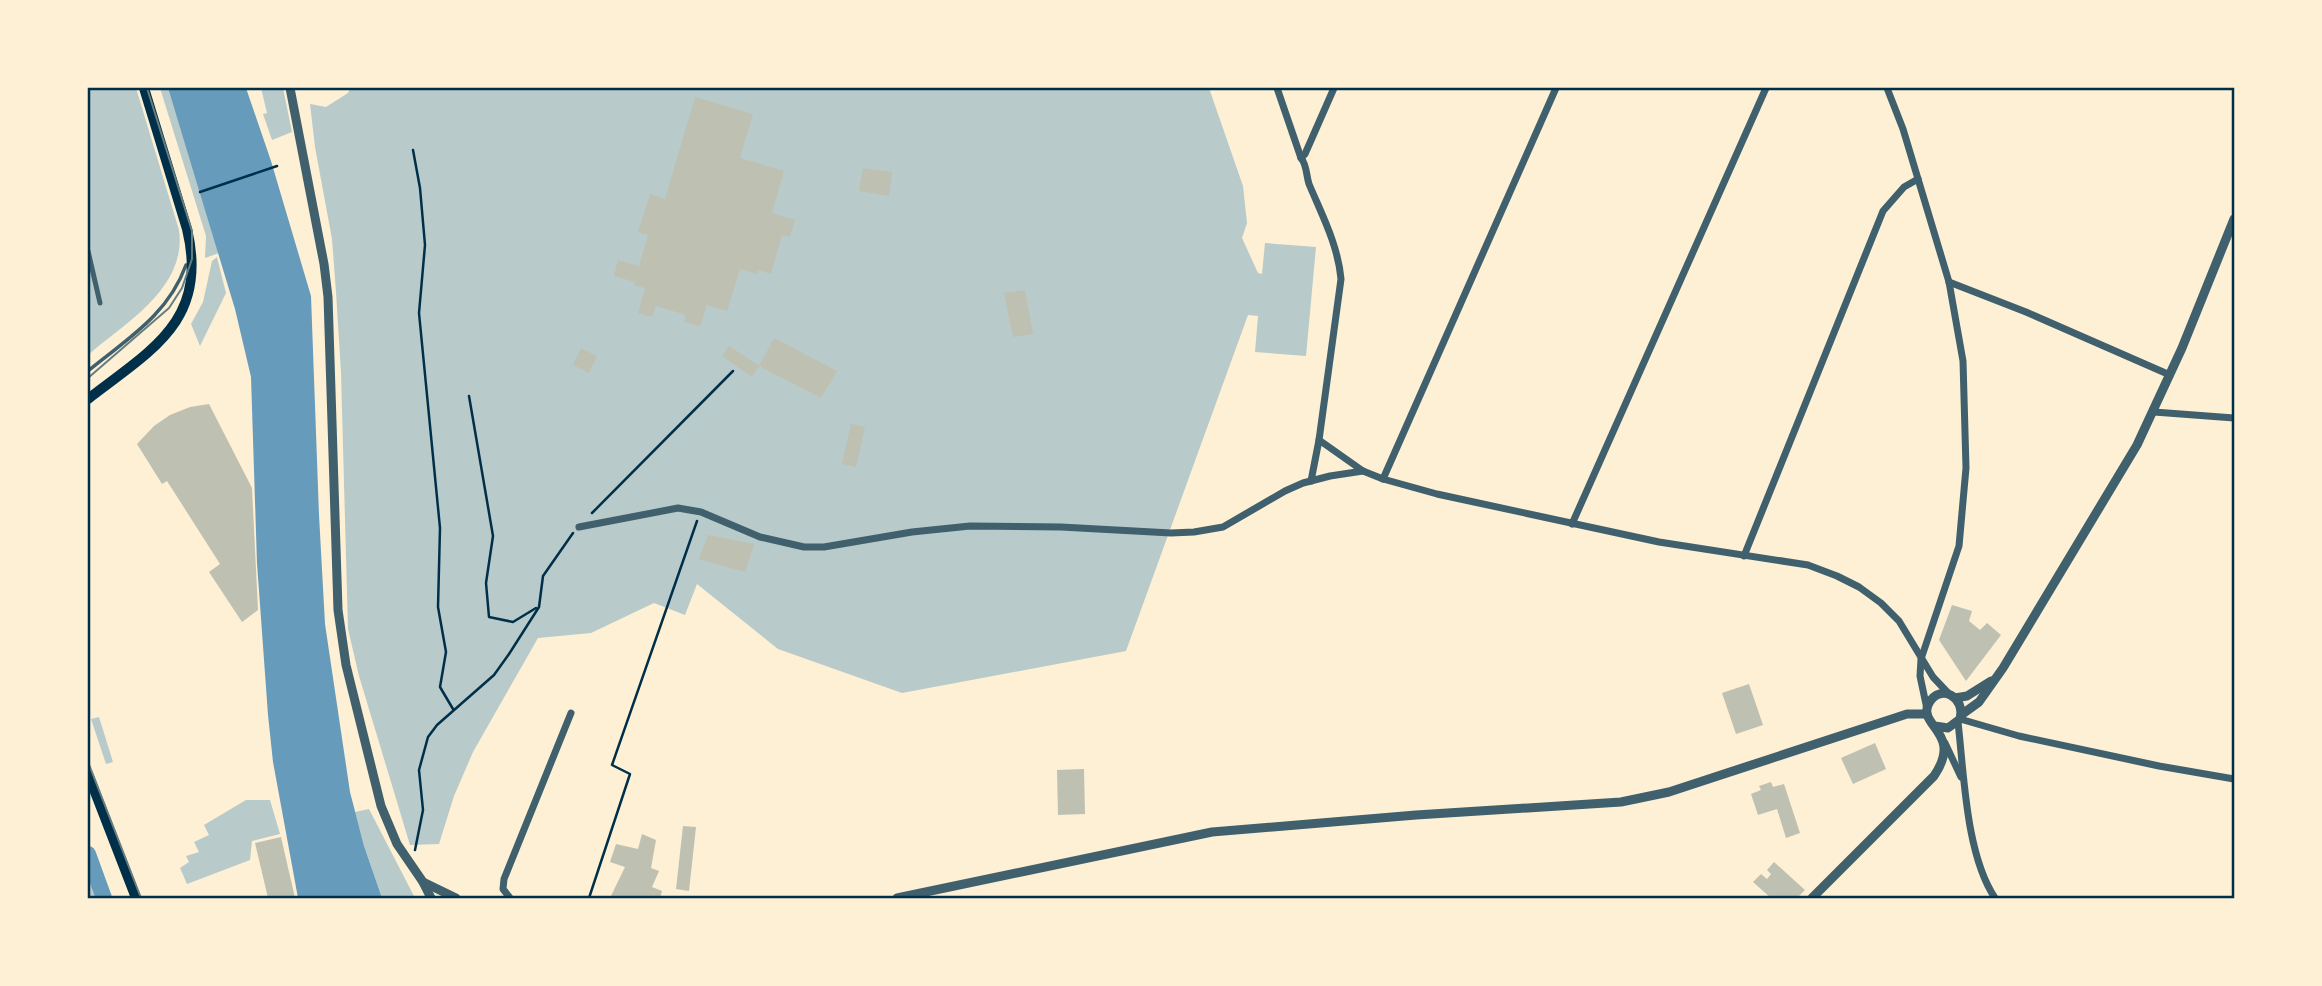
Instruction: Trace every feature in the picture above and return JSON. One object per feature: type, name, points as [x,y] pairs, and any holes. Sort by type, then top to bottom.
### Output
[{"type":"main road","points":[[88,399],[149,351],[178,317],[189,295],[193,278],[191,250],[178,196],[144,88]]},
{"type":"main road","points":[[88,774],[136,898]]},
{"type":"street","points":[[290,88],[322,251],[328,297],[338,610],[346,665],[381,806],[397,844],[431,898]]},
{"type":"street","points":[[1277,88],[1300,158],[1304,162],[1308,180],[1339,260],[1341,279],[1311,481]]},
{"type":"street","points":[[1300,158],[1305,154],[1334,88]]},
{"type":"street","points":[[1382,479],[1556,88]]},
{"type":"street","points":[[1572,524],[1766,88]]},
{"type":"street","points":[[1887,88],[1903,129],[1949,282],[1963,361],[1966,468],[1959,546],[1921,659],[1920,676],[1927,711],[1965,786]]},
{"type":"street","points":[[1744,556],[1874,230],[1883,211],[1904,187],[1918,178]]},
{"type":"street","points":[[1935,726],[1948,728],[1979,702],[2031,625],[2154,412],[2235,219]]},
{"type":"street","points":[[88,251],[100,303]]},
{"type":"street","points":[[1949,282],[2026,312],[2170,375]]},
{"type":"street","points":[[2154,412],[2235,418]]},
{"type":"street","points":[[1319,440],[1363,471],[1382,479],[1659,542],[1808,565],[1859,587],[1899,621],[1941,687],[1961,706],[1965,786],[1980,868],[1995,898]]},
{"type":"street","points":[[579,527],[668,509],[689,509],[760,537],[804,547],[824,547],[912,532],[970,526],[1183,532],[1223,527],[1285,491],[1311,481],[1363,471]]},
{"type":"street","points":[[1927,711],[1933,697],[1942,694],[1967,696],[1995,678]]},
{"type":"street","points":[[897,898],[1212,832],[1621,802],[1669,792],[1907,714],[1927,711]]},
{"type":"street","points":[[510,898],[503,889],[504,879],[571,713]]},
{"type":"street","points":[[1960,719],[1997,731],[2235,779]]},
{"type":"street","points":[[1812,898],[1934,776],[1945,755],[1945,743]]},
{"type":"street","points":[[423,882],[457,898]]},
{"type":"lane","points":[[88,371],[165,306],[181,278],[191,250]]},
{"type":"path","points":[[413,150],[420,188],[425,245],[419,313],[440,528],[438,607],[446,652],[440,687],[453,709]]},
{"type":"path","points":[[200,192],[277,166]]},
{"type":"path","points":[[415,853],[423,810],[419,770],[428,737],[453,709],[494,675],[539,607],[542,576],[568,538],[733,371]]},
{"type":"path","points":[[469,396],[493,536],[486,583],[489,617],[513,622],[539,607]]},
{"type":"path","points":[[589,898],[630,774],[612,765],[701,512]]},
{"type":"shaded area","points":[[88,88],[136,88],[179,230],[179,251],[174,269],[151,302],[88,355]]},
{"type":"shaded area","points":[[160,88],[168,88],[219,253],[205,258],[206,236]]},
{"type":"shaded area","points":[[261,88],[283,88],[292,132],[272,140],[263,114],[267,113]]},
{"type":"shaded area","points":[[350,88],[1209,88],[1243,186],[1247,223],[1242,238],[1258,273],[1262,274],[1265,243],[1316,247],[1306,356],[1255,352],[1258,316],[1248,315],[1126,651],[902,693],[778,649],[697,584],[685,615],[654,603],[591,633],[538,638],[473,752],[454,796],[439,844],[410,845],[359,676],[348,629],[341,373],[336,292],[332,239],[310,104],[326,107],[348,93]]},
{"type":"shaded area","points":[[217,257],[226,293],[200,346],[191,324],[203,302],[212,261]]},
{"type":"shaded area","points":[[99,717],[113,762],[106,764],[91,719]]},
{"type":"shaded area","points":[[246,800],[270,800],[280,834],[252,841],[250,860],[187,884],[180,868],[189,862],[186,856],[199,852],[194,842],[209,835],[204,825]]},
{"type":"shaded area","points":[[369,809],[415,898],[382,898],[355,812]]},
{"type":"shaded area","points":[[88,858],[102,898],[88,898]]},
{"type":"water","points":[[168,88],[246,88],[311,296],[325,624],[350,792],[364,846],[382,898],[298,898],[273,762],[268,715],[257,563],[251,377],[235,309]]},
{"type":"building","points":[[695,97],[753,114],[740,158],[784,171],[772,213],[795,220],[790,237],[782,235],[771,274],[758,270],[757,274],[740,269],[727,311],[707,305],[700,326],[684,322],[686,315],[656,306],[652,317],[638,313],[645,288],[614,276],[618,260],[639,266],[648,235],[638,232],[650,194],[665,199]]},
{"type":"building","points":[[863,168],[892,172],[889,196],[859,191]]},
{"type":"building","points":[[1025,290],[1033,334],[1013,337],[1004,293]]},
{"type":"building","points":[[774,338],[837,371],[821,398],[759,366]]},
{"type":"building","points":[[729,346],[759,366],[752,377],[722,356]]},
{"type":"building","points":[[581,348],[597,356],[589,373],[573,365]]},
{"type":"building","points":[[209,404],[252,488],[258,610],[242,622],[209,572],[220,564],[167,481],[162,484],[137,444],[154,426],[170,415],[190,407]]},
{"type":"building","points":[[851,424],[865,427],[856,467],[842,464]]},
{"type":"building","points":[[708,535],[754,544],[745,572],[699,559]]},
{"type":"building","points":[[1952,605],[1972,611],[1969,621],[1980,630],[1987,623],[2001,635],[1966,681],[1939,640]]},
{"type":"building","points":[[1749,684],[1763,725],[1736,734],[1722,693]]},
{"type":"building","points":[[1875,743],[1886,769],[1853,784],[1841,758]]},
{"type":"building","points":[[1084,769],[1085,814],[1058,815],[1057,770]]},
{"type":"building","points":[[1771,782],[1773,787],[1784,784],[1800,833],[1786,838],[1777,809],[1758,815],[1751,794],[1761,790],[1759,786]]},
{"type":"building","points":[[683,826],[696,827],[689,891],[676,889]]},
{"type":"building","points":[[642,834],[656,840],[651,868],[659,871],[652,887],[662,891],[660,898],[610,898],[625,867],[610,862],[616,844],[638,849]]},
{"type":"building","points":[[281,837],[295,898],[268,898],[255,843]]},
{"type":"building","points":[[1774,862],[1805,890],[1797,898],[1771,898],[1753,882],[1761,874],[1767,879],[1771,874],[1767,870]]},
{"type":"waterway","points":[[88,854],[104,898]]},
{"type":"tram line","points":[[88,378],[169,308],[182,288],[192,259],[192,231],[147,88]]},
{"type":"tram line","points":[[88,762],[141,898]]}]
